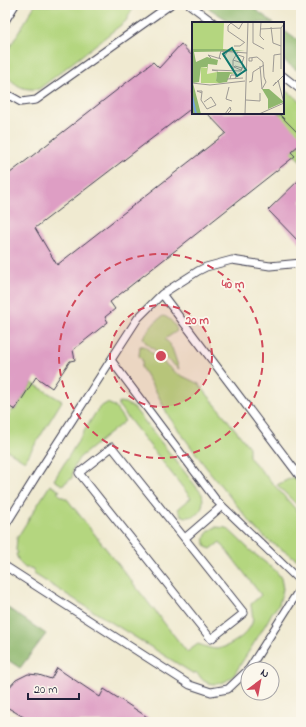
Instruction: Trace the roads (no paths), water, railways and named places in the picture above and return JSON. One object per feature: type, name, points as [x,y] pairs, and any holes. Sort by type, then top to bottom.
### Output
[{"type":"lane","points":[[5,21],[15,5]]},
{"type":"lane","points":[[5,93],[20,102],[36,100],[170,5]]},
{"type":"lane","points":[[190,5],[213,22]]},
{"type":"lane","points":[[284,77],[301,90]]},
{"type":"lane","points":[[5,526],[138,318],[162,294],[206,267],[232,260],[270,266],[301,263]]},
{"type":"lane","points":[[162,294],[301,478]]},
{"type":"lane","points":[[111,360],[216,500],[301,582]]},
{"type":"lane","points":[[112,446],[185,538],[244,613],[211,639],[79,473],[112,446]]},
{"type":"lane","points":[[185,538],[222,506]]},
{"type":"lane","points":[[5,566],[190,685],[212,692],[228,689],[240,677]]},
{"type":"lane","points":[[253,661],[301,587]]}]
